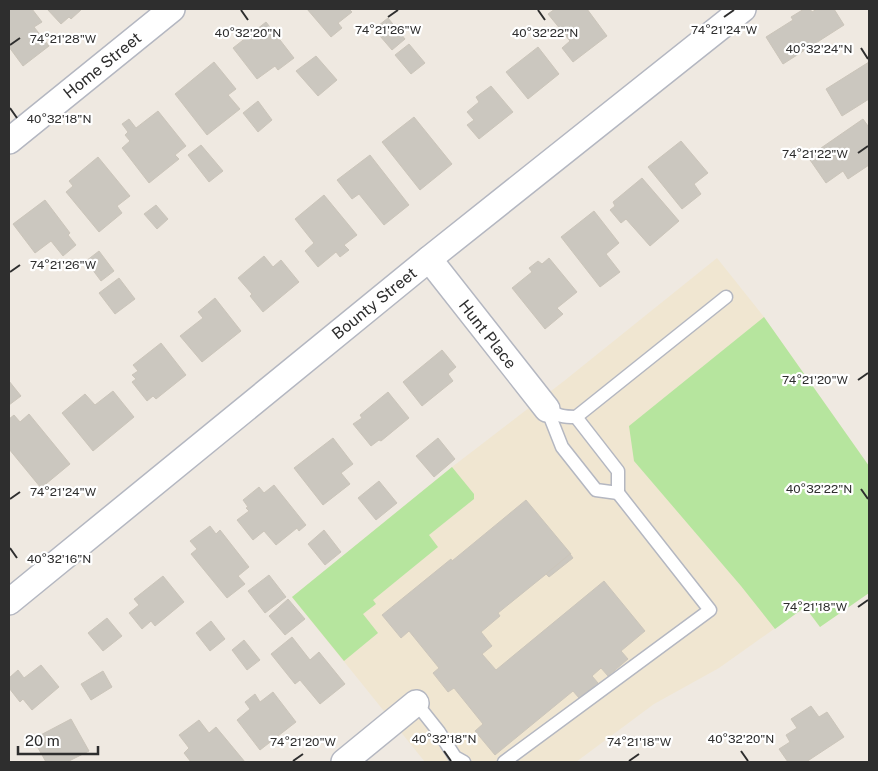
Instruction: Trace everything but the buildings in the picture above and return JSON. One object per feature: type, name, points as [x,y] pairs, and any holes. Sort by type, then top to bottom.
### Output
[{"type":"street","name":"Home Street","points":[[9,140],[172,9]]},
{"type":"street","name":"Bounty Street","points":[[9,602],[428,258],[744,9]]},
{"type":"street","name":"Hunt Place","points":[[428,258],[547,409]]},
{"type":"street","points":[[344,762],[416,703]]},
{"type":"lane","points":[[547,409],[555,415],[576,417],[726,297]]},
{"type":"lane","points":[[547,409],[562,447],[596,490],[618,493]]},
{"type":"lane","points":[[504,762],[710,610],[618,493],[618,471],[576,417]]},
{"type":"lane","points":[[416,703],[440,732],[455,757],[464,762]]},
{"type":"shaded area","points":[[717,258],[764,317],[869,466],[869,593],[820,627],[805,607],[719,668],[654,704],[576,762],[425,762],[292,597],[452,467],[564,381]]},
{"type":"green space","points":[[764,317],[869,466],[869,593],[820,627],[805,607],[775,629],[741,586],[634,461],[629,426]]},
{"type":"green space","points":[[452,467],[474,494],[474,499],[429,535],[438,547],[373,600],[376,604],[363,614],[378,633],[344,661],[292,597]]}]
